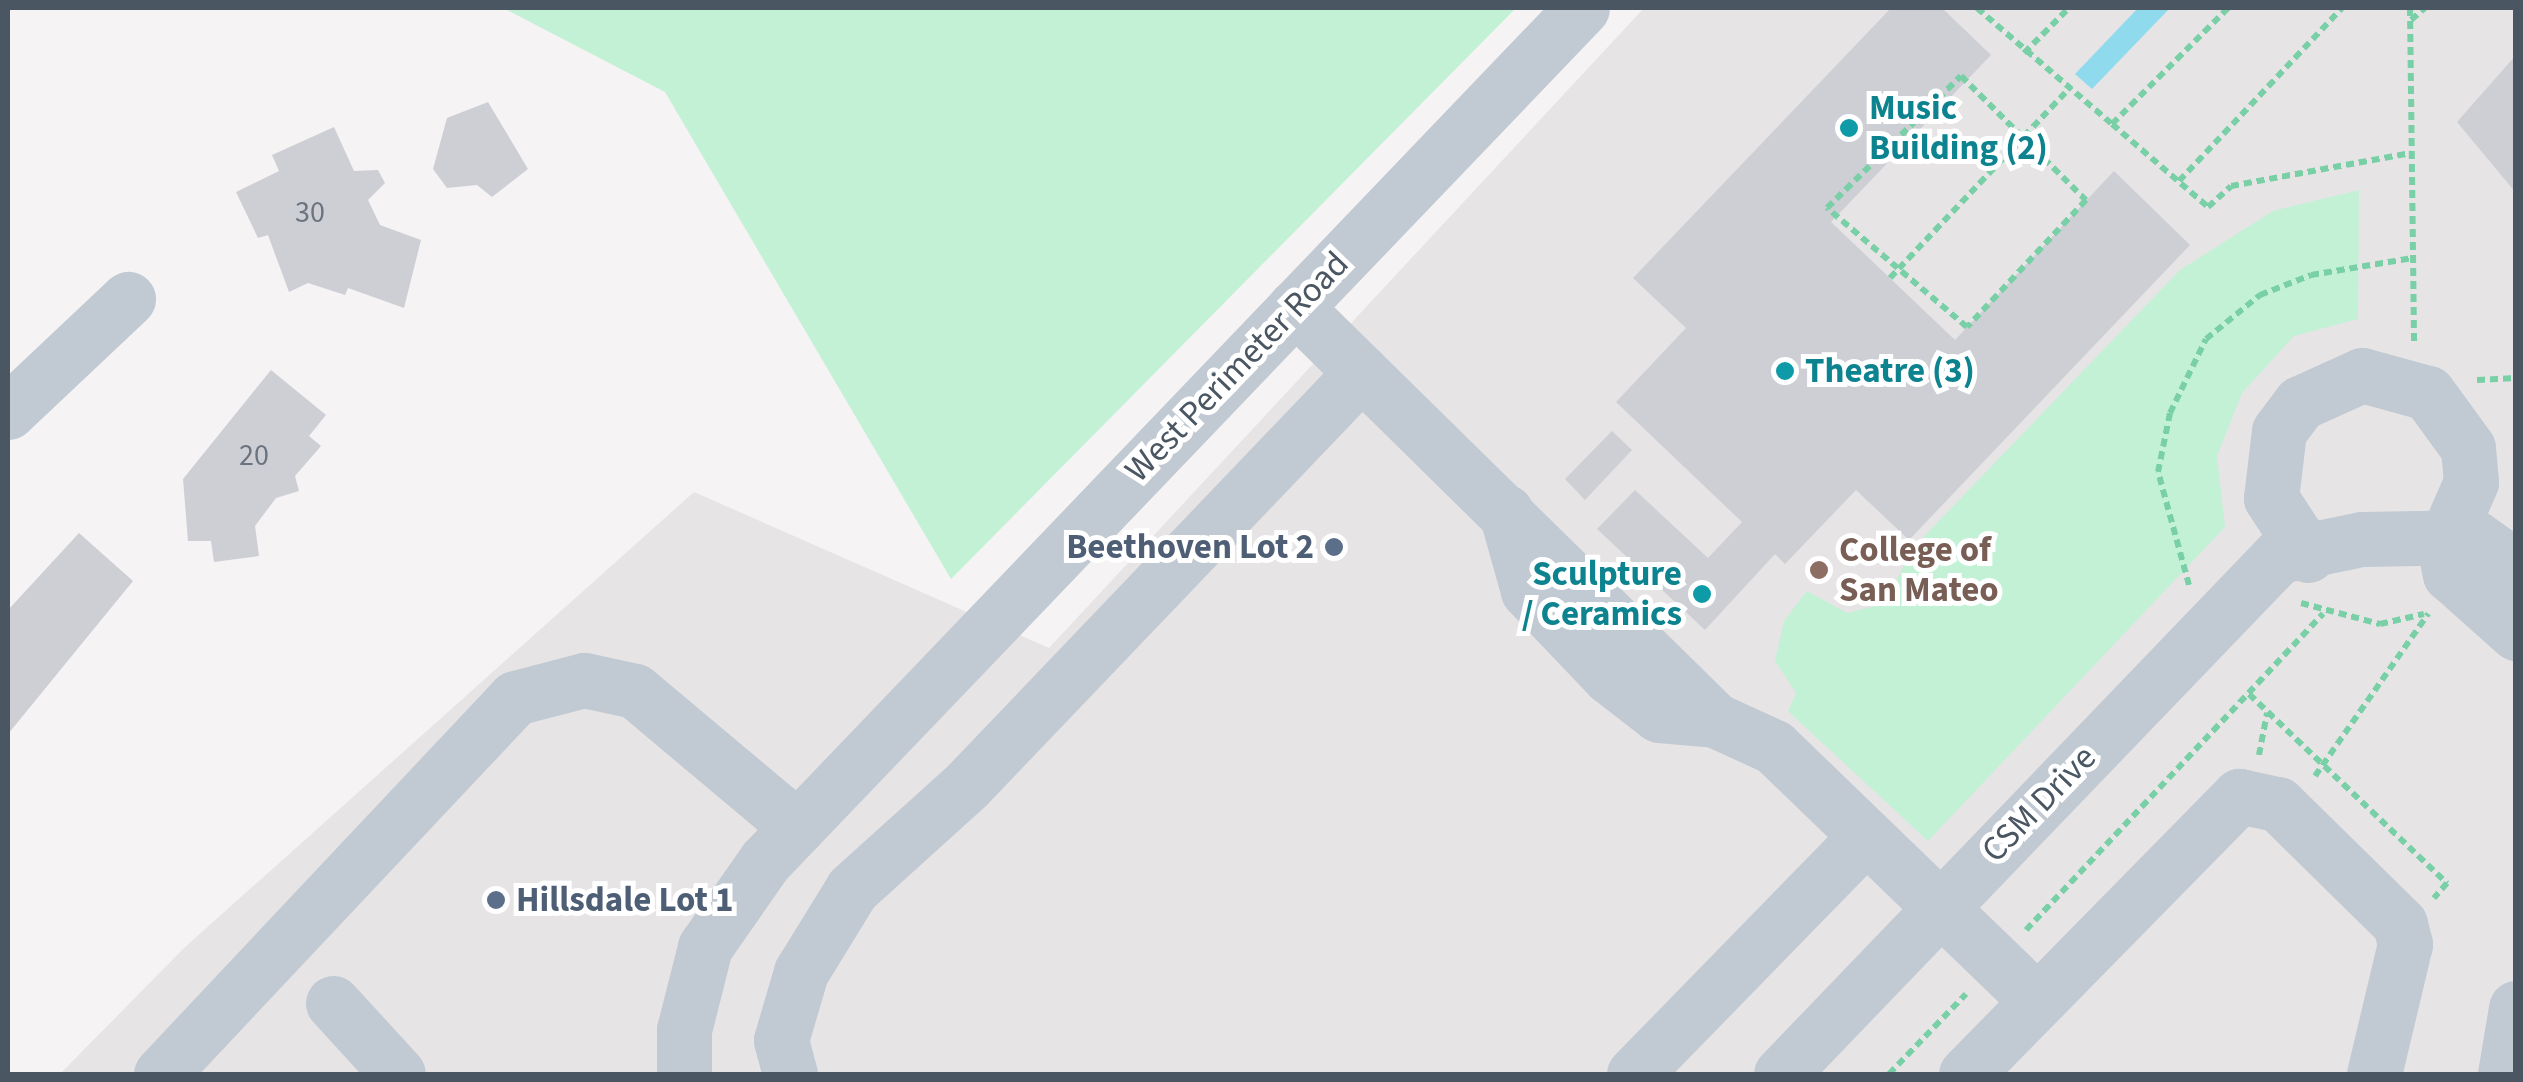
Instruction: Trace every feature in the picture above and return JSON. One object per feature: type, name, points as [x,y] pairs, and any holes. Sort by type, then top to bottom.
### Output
[{"type":"street","name":"West Perimeter Road","points":[[684,1074],[684,1030],[705,948],[796,827],[1582,8]]},
{"type":"street","points":[[8,412],[128,299]]},
{"type":"street","points":[[1295,307],[1506,512],[1523,579],[1543,611],[1641,706],[1715,720],[1774,747],[2036,1000]]},
{"type":"street","points":[[790,1074],[781,1040],[801,972],[852,890],[967,784],[1362,372]]},
{"type":"street","points":[[2308,555],[2271,498],[2279,431],[2300,403],[2362,375],[2428,393],[2468,448],[2463,516],[2444,544],[2450,574],[2516,633]]},
{"type":"street","name":"CSM Drive","points":[[1826,1074],[1966,933],[2263,569],[2279,556],[2308,555],[2362,538],[2444,544],[2474,537],[2516,566]]},
{"type":"street","points":[[160,1074],[515,698],[584,680],[635,691],[796,827]]},
{"type":"street","points":[[1966,1074],[2230,798],[2262,798],[2288,814],[2404,934],[2374,1074]]},
{"type":"street","points":[[1634,1074],[1866,836]]},
{"type":"street","name":"CSM Drive","points":[[1781,1074],[1966,933]]},
{"type":"street","points":[[333,1004],[398,1074]]},
{"type":"street","points":[[2505,1074],[2516,1008]]},
{"type":"path","points":[[1976,8],[2065,94],[2112,124],[2208,207],[2231,186],[2328,161],[2412,154]]},
{"type":"path","points":[[2024,53],[2068,8]]},
{"type":"path","points":[[2112,124],[2228,8]]},
{"type":"path","points":[[2179,181],[2342,8]]},
{"type":"path","points":[[2410,8],[2414,345]]},
{"type":"path","points":[[2410,22],[2424,8]]},
{"type":"path","points":[[1961,76],[2027,138],[2086,200],[1966,327],[1828,208],[1961,76]]},
{"type":"path","points":[[1890,278],[2065,94]]},
{"type":"path","points":[[2189,586],[2158,472],[2170,413],[2206,339],[2260,295],[2310,275],[2413,258]]},
{"type":"path","points":[[2474,380],[2516,378]]},
{"type":"path","points":[[2288,814],[2429,613]]},
{"type":"path","points":[[1889,1074],[1966,933],[2249,694],[2323,614]]},
{"type":"path","points":[[2249,694],[2447,883],[2404,934]]},
{"type":"shaded area","name":"College of San Mateo","points":[[1644,8],[2515,8],[2515,1074],[60,1074],[184,948],[694,492],[1049,648]]},
{"type":"green space","points":[[503,8],[1516,8],[951,579],[665,92]]},
{"type":"green space","points":[[2359,190],[2358,319],[2294,336],[2242,393],[2217,456],[2225,527],[1928,841],[1788,711],[1796,693],[1775,661],[1784,621],[1807,591],[1847,613],[1884,604],[1913,548],[2180,270],[2273,211]]},
{"type":"water","points":[[2138,8],[2170,8],[2092,89],[2075,74]]},
{"type":"building","points":[[1891,8],[1942,8],[1991,55],[1831,222],[1955,340],[2114,171],[2190,245],[1909,540],[1856,490],[1785,564],[1775,554],[1705,630],[1597,529],[1635,490],[1708,558],[1742,522],[1616,402],[1686,328],[1633,278]]},
{"type":"building","points":[[2516,55],[2516,193],[2457,122]]},
{"type":"building","points":[[488,102],[528,169],[492,197],[477,185],[447,188],[433,169],[447,118]]},
{"type":"building","points":[[334,127],[354,171],[378,170],[385,183],[368,200],[380,225],[421,240],[404,308],[348,288],[345,295],[308,283],[289,292],[268,235],[258,238],[236,192],[279,171],[272,155]]},
{"type":"building","points":[[271,370],[326,415],[309,436],[321,446],[295,476],[299,491],[276,498],[255,526],[259,556],[214,562],[211,541],[188,541],[183,479]]},
{"type":"building","points":[[1612,431],[1632,450],[1585,500],[1565,479]]},
{"type":"building","points":[[79,533],[133,581],[8,734],[8,610]]},
{"type":"place","name":"Music Building (2)","points":[[1849,128]]},
{"type":"place","name":"Theatre (3)","points":[[1785,371]]},
{"type":"place","name":"Beethoven Lot 2","points":[[1334,547]]},
{"type":"place","name":"College of San Mateo","points":[[1819,570]]},
{"type":"place","name":"Sculpture / Ceramics","points":[[1702,594]]},
{"type":"place","name":"Hillsdale Lot 1","points":[[496,900]]}]
